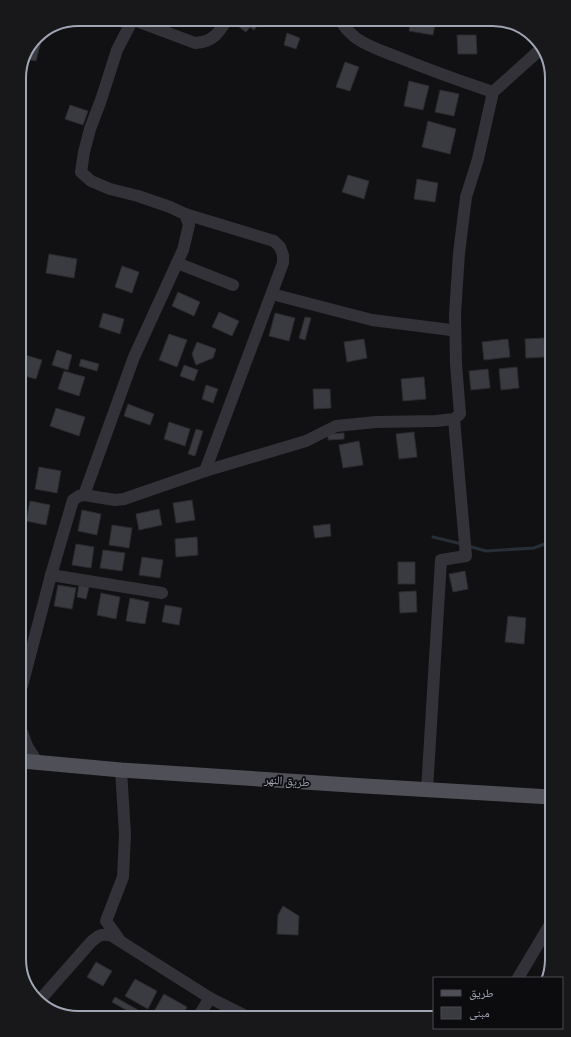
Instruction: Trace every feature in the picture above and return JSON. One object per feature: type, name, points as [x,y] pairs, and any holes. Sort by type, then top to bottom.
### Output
[{"type":"main road","name":"طريق النهر","points":[[30,761],[122,770],[545,797]]},
{"type":"street","points":[[129,26],[117,50],[90,129],[81,172],[91,181],[110,189],[138,196],[185,214],[274,241],[280,247],[283,255],[283,263],[272,294],[205,471]]},
{"type":"street","points":[[150,26],[195,43],[212,39],[223,26]]},
{"type":"street","points":[[344,26],[348,32],[368,45],[428,70],[493,92]]},
{"type":"street","points":[[26,671],[51,574],[73,500],[79,496],[84,495],[115,500],[124,499],[205,471],[306,441],[336,426],[376,422],[454,419],[460,414],[456,364],[455,314],[459,253],[466,198],[478,158],[493,92],[538,52]]},
{"type":"street","points":[[84,495],[134,357],[183,250],[189,225],[185,214]]},
{"type":"street","points":[[178,262],[233,285]]},
{"type":"street","points":[[272,294],[372,320],[451,330]]},
{"type":"street","points":[[427,790],[441,560],[466,556],[454,419]]},
{"type":"street","points":[[51,574],[162,593]]},
{"type":"street","points":[[26,743],[30,761]]},
{"type":"street","points":[[120,941],[106,921],[123,877],[125,834],[122,770]]},
{"type":"street","points":[[519,977],[545,933]]},
{"type":"street","points":[[43,997],[96,937],[106,934],[112,936],[210,998],[236,1011]]},
{"type":"street","points":[[202,1011],[210,998]]},
{"type":"building","points":[[238,26],[257,26],[254,30],[250,27],[246,32]]},
{"type":"building","points":[[410,26],[435,26],[433,35],[409,31]]},
{"type":"building","points":[[287,33],[300,38],[296,49],[284,45]]},
{"type":"building","points":[[457,35],[476,35],[477,54],[458,54]]},
{"type":"building","points":[[41,42],[36,61],[29,60],[31,55]]},
{"type":"building","points":[[345,62],[359,67],[350,91],[336,87]]},
{"type":"building","points":[[409,81],[429,86],[423,110],[404,106]]},
{"type":"building","points":[[440,90],[459,94],[454,116],[435,112]]},
{"type":"building","points":[[70,105],[88,111],[83,125],[65,119]]},
{"type":"building","points":[[428,121],[456,129],[450,154],[422,147]]},
{"type":"building","points":[[348,175],[369,181],[364,199],[342,192]]},
{"type":"building","points":[[417,179],[438,183],[435,202],[414,199]]},
{"type":"building","points":[[49,254],[77,259],[74,278],[46,273]]},
{"type":"building","points":[[122,266],[139,272],[132,293],[115,287]]},
{"type":"building","points":[[178,292],[200,302],[194,316],[172,306]]},
{"type":"building","points":[[219,312],[239,321],[232,336],[212,327]]},
{"type":"building","points":[[103,313],[124,319],[120,334],[99,327]]},
{"type":"building","points":[[275,313],[295,318],[289,341],[269,336]]},
{"type":"building","points":[[305,317],[311,318],[305,340],[299,338]]},
{"type":"building","points":[[169,334],[187,340],[177,367],[159,360]]},
{"type":"building","points":[[544,338],[545,357],[526,358],[525,339]]},
{"type":"building","points":[[364,339],[367,358],[347,362],[344,342]]},
{"type":"building","points":[[508,339],[510,357],[484,360],[482,342]]},
{"type":"building","points":[[197,342],[216,349],[213,358],[196,365],[192,354]]},
{"type":"building","points":[[57,350],[72,355],[68,370],[52,365]]},
{"type":"building","points":[[26,355],[42,360],[36,379],[26,376]]},
{"type":"building","points":[[81,359],[99,364],[97,371],[79,366]]},
{"type":"building","points":[[184,365],[198,370],[194,381],[180,376]]},
{"type":"building","points":[[517,367],[519,388],[501,390],[499,369]]},
{"type":"building","points":[[488,369],[490,388],[471,390],[469,371]]},
{"type":"building","points":[[64,371],[85,377],[79,396],[58,389]]},
{"type":"building","points":[[424,377],[426,399],[403,401],[401,379]]},
{"type":"building","points":[[206,385],[218,389],[213,403],[202,399]]},
{"type":"building","points":[[313,389],[330,389],[331,408],[314,409]]},
{"type":"building","points":[[128,404],[154,414],[150,425],[124,416]]},
{"type":"building","points":[[56,408],[85,417],[79,436],[50,426]]},
{"type":"building","points":[[169,422],[190,429],[185,446],[164,439]]},
{"type":"building","points":[[196,429],[203,431],[195,456],[188,454]]},
{"type":"building","points":[[414,432],[417,457],[399,459],[396,434]]},
{"type":"building","points":[[344,433],[344,439],[328,440],[328,434]]},
{"type":"building","points":[[359,441],[363,465],[343,468],[339,445]]},
{"type":"building","points":[[39,467],[61,471],[57,493],[35,489]]},
{"type":"building","points":[[192,500],[195,520],[176,523],[173,503]]},
{"type":"building","points":[[30,501],[50,505],[46,525],[26,521]]},
{"type":"building","points":[[159,509],[162,525],[139,530],[136,514]]},
{"type":"building","points":[[82,510],[101,514],[97,535],[78,531]]},
{"type":"building","points":[[330,524],[331,536],[315,538],[313,526]]},
{"type":"building","points":[[112,525],[132,528],[129,548],[109,545]]},
{"type":"building","points":[[197,537],[198,555],[176,557],[175,539]]},
{"type":"building","points":[[76,544],[94,547],[91,568],[72,565]]},
{"type":"building","points":[[103,550],[125,553],[122,571],[100,568]]},
{"type":"building","points":[[142,557],[163,560],[160,578],[139,575]]},
{"type":"building","points":[[398,562],[415,562],[415,584],[398,584]]},
{"type":"building","points":[[465,571],[468,589],[453,592],[449,574]]},
{"type":"building","points":[[58,585],[76,588],[72,609],[54,606]]},
{"type":"building","points":[[79,585],[89,587],[86,599],[77,597]]},
{"type":"building","points":[[416,591],[417,612],[400,613],[399,592]]},
{"type":"building","points":[[101,593],[120,597],[116,619],[97,615]]},
{"type":"building","points":[[130,598],[149,602],[145,624],[126,621]]},
{"type":"building","points":[[165,605],[182,608],[179,625],[162,622]]},
{"type":"building","points":[[508,616],[526,618],[524,644],[505,642]]},
{"type":"building","points":[[283,906],[299,916],[298,935],[277,934],[278,915]]},
{"type":"building","points":[[96,962],[112,971],[103,986],[87,977]]},
{"type":"building","points":[[135,979],[157,991],[148,1009],[125,996]]},
{"type":"building","points":[[164,994],[187,1007],[185,1011],[154,1011]]},
{"type":"building","points":[[115,997],[138,1010],[128,1011],[112,1002]]},
{"type":"waterway","points":[[433,537],[462,544]]},
{"type":"waterway","points":[[468,546],[486,551],[534,548],[545,544]]}]
